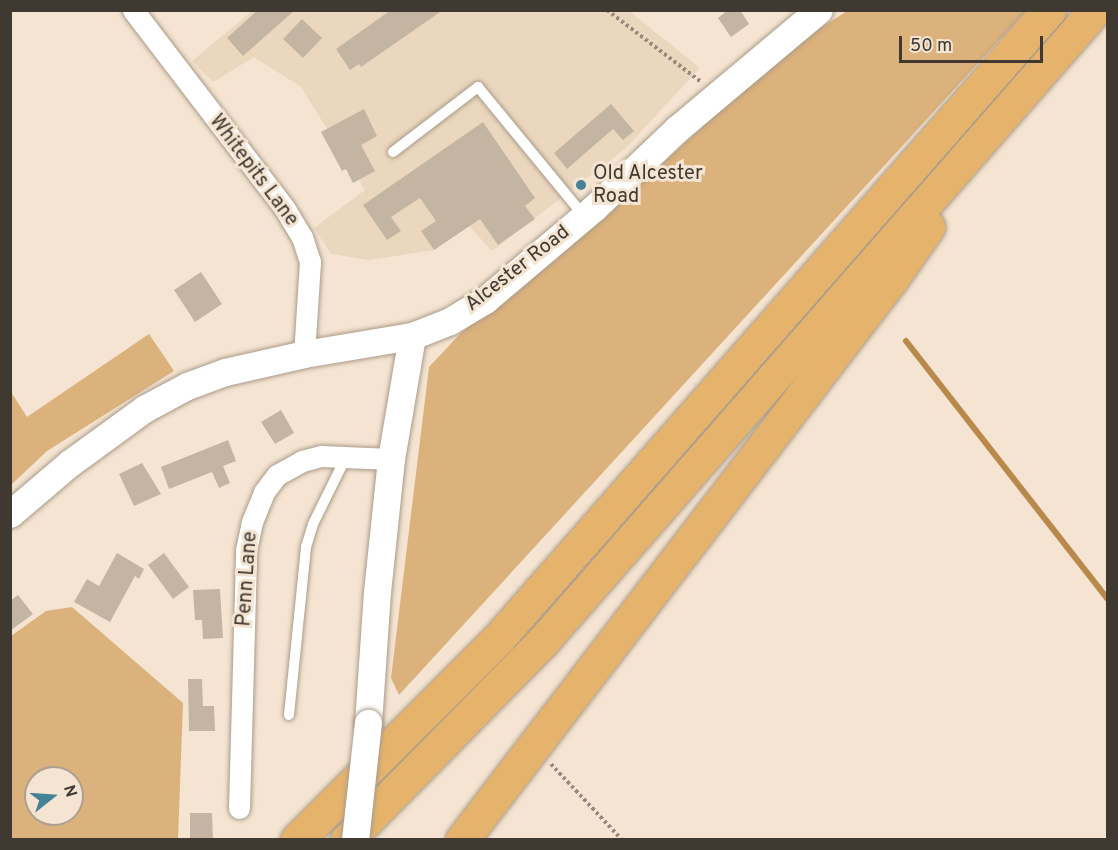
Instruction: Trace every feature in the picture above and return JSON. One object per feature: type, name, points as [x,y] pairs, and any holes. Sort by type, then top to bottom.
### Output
[{"type":"highway","points":[[297,840],[498,639],[1049,10]]},
{"type":"highway","points":[[347,840],[544,640],[1095,10]]},
{"type":"highway","points":[[462,840],[891,280],[1020,95]]},
{"type":"street","name":"Whitepits Lane","points":[[133,10],[285,209],[302,237],[310,262],[304,354]]},
{"type":"street","name":"Alcester Road","points":[[10,514],[70,463],[144,409],[187,386],[225,372],[304,354],[412,336],[450,321],[485,300],[584,216],[718,95],[819,10]]},
{"type":"street","points":[[355,840],[368,723],[376,592],[391,459],[412,336]]},
{"type":"street","name":"Penn Lane","points":[[239,808],[246,550],[252,522],[264,492],[277,475],[302,461],[321,456],[391,459]]},
{"type":"lane","points":[[393,152],[478,87],[584,216]]},
{"type":"lane","points":[[289,715],[306,547],[314,524],[346,457]]},
{"type":"path","points":[[607,10],[718,95]]},
{"type":"path","points":[[569,782],[622,840]]},
{"type":"shaded area","points":[[628,10],[700,68],[625,149],[492,251],[469,226],[434,250],[369,260],[331,254],[314,228],[365,190],[301,87],[254,57],[213,82],[192,61],[252,11]]},
{"type":"shaded area","points":[[847,11],[1026,11],[399,695],[391,678],[429,367],[460,334],[648,177],[785,51]]},
{"type":"shaded area","points":[[149,334],[174,371],[47,451],[11,485],[11,392],[27,417]]},
{"type":"shaded area","points":[[72,607],[183,703],[178,839],[11,839],[11,636],[46,611]]},
{"type":"building","points":[[258,10],[295,10],[243,56],[227,38]]},
{"type":"building","points":[[391,10],[443,10],[361,67],[359,64],[350,70],[336,49]]},
{"type":"building","points":[[728,10],[740,10],[749,24],[731,37],[718,18]]},
{"type":"building","points":[[302,19],[322,38],[303,58],[283,39]]},
{"type":"building","points":[[611,104],[634,131],[623,140],[613,129],[567,169],[554,153]]},
{"type":"building","points":[[364,109],[377,136],[361,145],[375,171],[353,183],[346,169],[342,171],[321,132]]},
{"type":"building","points":[[483,122],[535,198],[525,206],[535,219],[498,245],[480,219],[434,250],[421,231],[436,221],[420,198],[391,217],[401,231],[387,240],[363,205]]},
{"type":"building","points":[[201,272],[222,304],[195,322],[174,290]]},
{"type":"building","points":[[281,410],[294,433],[275,444],[261,422]]},
{"type":"building","points":[[228,440],[236,461],[223,466],[230,483],[219,488],[212,472],[169,489],[161,467]]},
{"type":"building","points":[[142,463],[161,494],[134,506],[119,474]]},
{"type":"building","points":[[117,553],[144,569],[139,579],[135,576],[110,622],[74,602],[87,579],[99,586]]},
{"type":"building","points":[[164,553],[189,587],[173,599],[148,565]]},
{"type":"building","points":[[220,589],[223,638],[203,639],[202,620],[195,620],[193,590]]},
{"type":"building","points":[[18,595],[33,614],[10,631],[10,601]]},
{"type":"building","points":[[188,679],[202,679],[203,706],[214,706],[215,731],[189,731]]},
{"type":"building","points":[[190,813],[212,813],[213,840],[190,840]]},
{"type":"waterway","points":[[906,341],[1108,600]]},
{"type":"place","name":"Old Alcester Road","points":[[581,185]]}]
